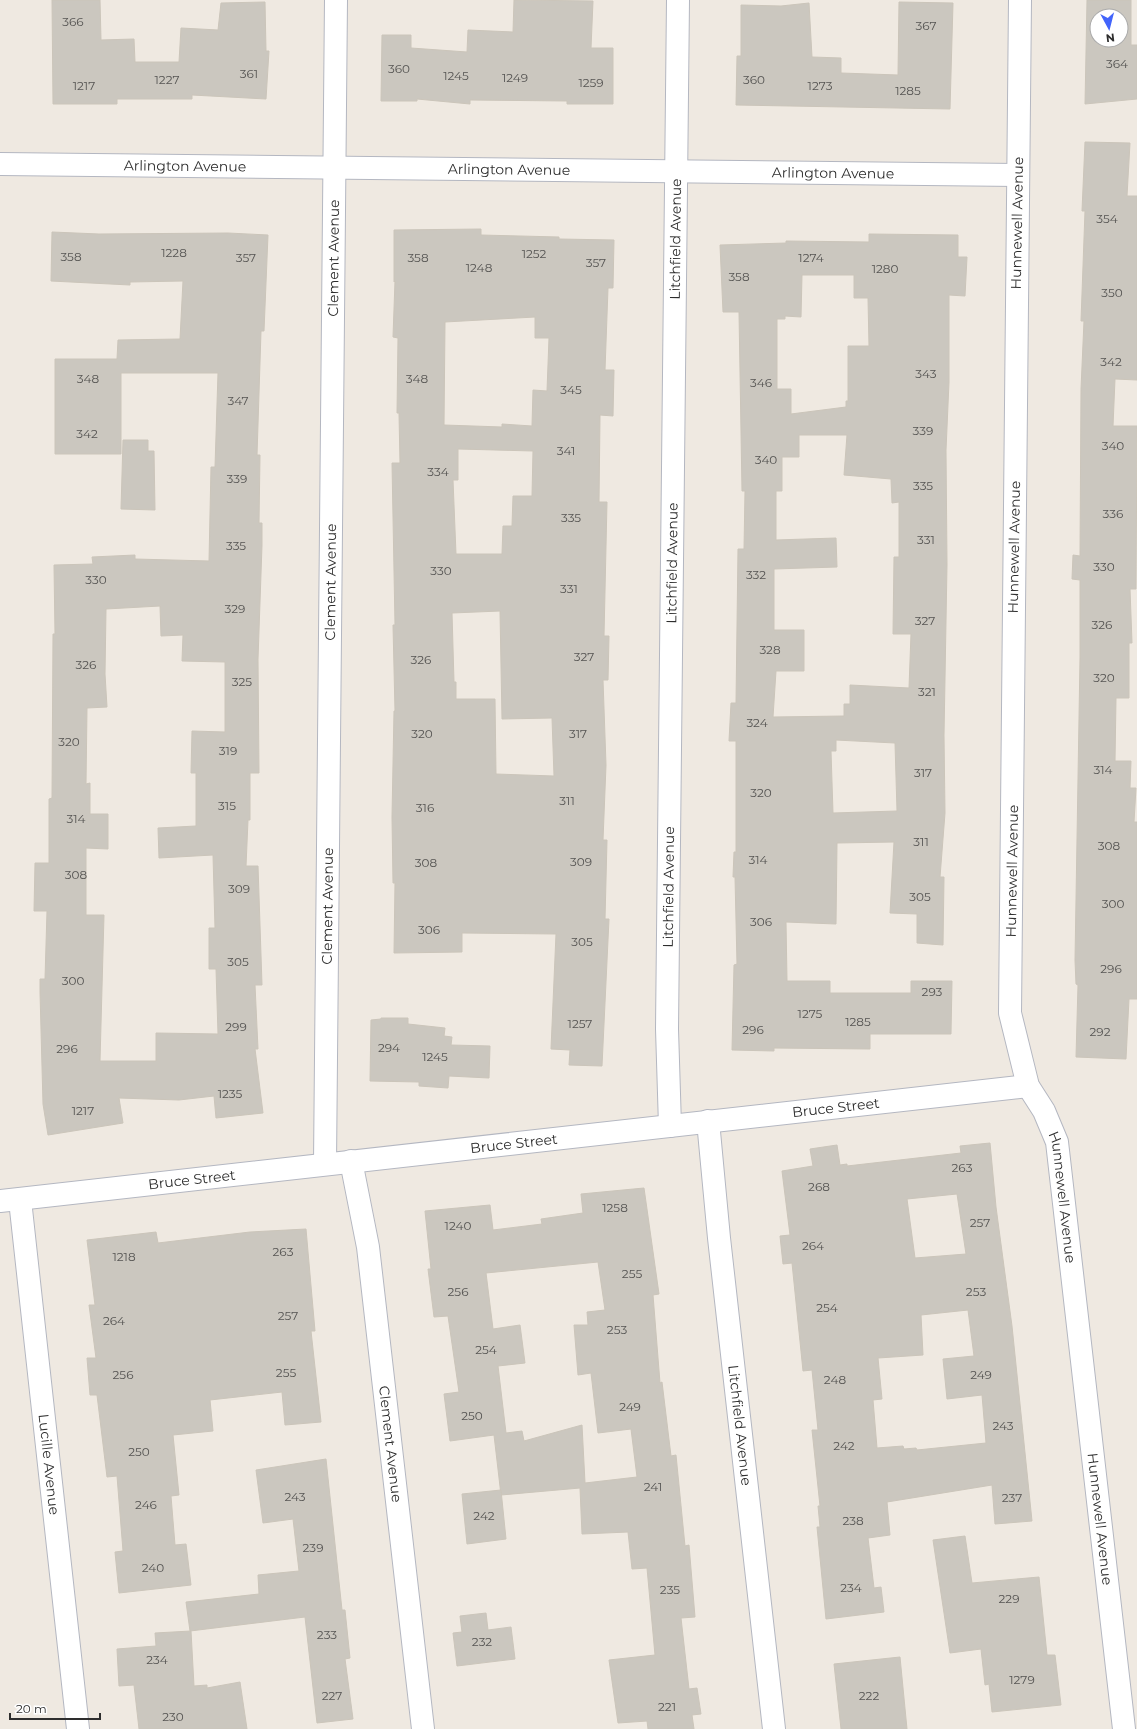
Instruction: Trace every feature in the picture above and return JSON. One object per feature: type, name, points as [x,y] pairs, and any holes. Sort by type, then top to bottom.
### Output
[{"type":"street","name":"Clement Avenue","points":[[325,1164],[336,0]]},
{"type":"street","name":"Litchfield Avenue","points":[[670,1126],[667,1021],[678,0]]},
{"type":"street","name":"Hunnewell Avenue","points":[[1020,0],[1010,1013],[1028,1086],[1044,1111],[1057,1142],[1124,1729]]},
{"type":"street","name":"Arlington Avenue","points":[[0,164],[1018,175]]},
{"type":"street","name":"Bruce Street","points":[[10,1200],[1028,1086]]},
{"type":"street","name":"Litchfield Avenue","points":[[708,1122],[719,1238],[774,1729]]},
{"type":"street","name":"Clement Avenue","points":[[351,1161],[368,1247],[423,1729]]},
{"type":"street","name":"Lucille Avenue","points":[[10,1200],[78,1729]]},
{"type":"building","points":[[52,0],[100,0],[101,40],[134,39],[135,62],[179,62],[181,28],[218,30],[221,3],[265,2],[266,51],[269,51],[266,99],[192,95],[192,99],[117,99],[117,104],[53,104]]},
{"type":"building","points":[[514,0],[593,1],[591,48],[613,48],[613,104],[567,104],[567,101],[470,100],[470,104],[417,99],[417,101],[381,101],[382,35],[411,35],[411,48],[467,52],[468,30],[513,32]]},
{"type":"building","points":[[1087,0],[1131,0],[1131,45],[1137,45],[1137,99],[1085,104]]},
{"type":"building","points":[[899,2],[953,3],[950,109],[736,105],[737,56],[741,56],[741,5],[781,6],[809,3],[812,57],[841,58],[841,73],[898,75]]},
{"type":"building","points":[[1085,142],[1130,143],[1127,196],[1137,196],[1137,380],[1115,379],[1113,426],[1137,426],[1136,589],[1130,589],[1132,643],[1129,643],[1129,698],[1116,698],[1115,761],[1131,761],[1130,788],[1136,788],[1134,822],[1137,822],[1137,999],[1129,999],[1126,1059],[1076,1057],[1078,985],[1076,984],[1075,960],[1080,580],[1072,579],[1073,555],[1080,556],[1081,389],[1084,321],[1081,321],[1085,211],[1082,211]]},
{"type":"building","points":[[481,229],[481,235],[614,240],[613,288],[608,288],[605,370],[614,370],[613,416],[600,415],[599,502],[607,502],[604,636],[609,636],[608,680],[603,680],[606,765],[603,840],[607,840],[605,919],[609,919],[602,1066],[569,1065],[570,1050],[551,1049],[556,934],[462,933],[462,952],[394,953],[395,883],[393,883],[392,817],[395,711],[393,625],[395,625],[392,463],[400,463],[399,413],[397,413],[398,338],[393,337],[395,281],[394,282],[394,230]],"holes":[[[535,317],[535,338],[549,338],[547,391],[533,390],[532,426],[502,424],[502,427],[444,425],[445,322]],[[458,449],[533,451],[532,496],[513,496],[512,526],[503,526],[502,554],[456,554],[453,480],[458,480]],[[500,611],[502,719],[552,718],[554,776],[496,774],[495,699],[456,699],[456,682],[454,682],[452,613]]]},
{"type":"building","points":[[52,232],[99,234],[228,233],[268,235],[264,331],[261,331],[257,455],[260,455],[259,523],[262,523],[258,659],[259,773],[250,773],[250,820],[248,820],[246,866],[258,866],[262,985],[255,985],[258,1049],[255,1049],[263,1113],[216,1118],[214,1096],[179,1100],[119,1098],[123,1123],[48,1135],[43,1104],[40,992],[40,979],[45,979],[47,911],[34,911],[35,863],[49,863],[49,799],[52,798],[53,634],[55,634],[54,565],[93,564],[92,557],[135,555],[135,559],[209,561],[211,467],[215,467],[218,373],[121,373],[121,454],[55,454],[55,359],[117,359],[118,340],[180,339],[183,281],[130,282],[130,285],[51,281]],"holes":[[[160,606],[161,636],[183,635],[182,661],[225,662],[225,732],[192,731],[191,773],[196,773],[196,826],[158,828],[159,858],[213,855],[215,928],[209,928],[209,969],[216,969],[218,1034],[156,1033],[156,1061],[100,1061],[104,915],[86,915],[86,848],[108,849],[108,814],[90,814],[90,783],[86,784],[87,708],[107,707],[105,674],[106,609]]]},
{"type":"building","points":[[869,234],[958,235],[958,257],[967,257],[965,296],[949,295],[949,382],[946,450],[947,564],[944,735],[945,813],[940,877],[944,877],[943,945],[917,943],[917,914],[890,913],[894,842],[837,843],[836,924],[786,922],[787,981],[830,981],[830,993],[911,993],[911,981],[952,981],[951,1034],[870,1034],[870,1049],[774,1048],[774,1051],[732,1050],[734,965],[737,964],[735,877],[733,877],[734,852],[736,852],[736,741],[729,741],[731,703],[736,703],[738,549],[744,549],[745,491],[742,491],[739,312],[723,312],[720,245],[786,243],[786,241],[869,242]],"holes":[[[802,275],[854,275],[854,298],[868,298],[869,346],[848,346],[848,401],[846,401],[846,407],[791,414],[791,389],[777,389],[777,319],[785,319],[785,316],[801,317]],[[799,435],[847,435],[844,475],[891,479],[892,503],[899,502],[899,557],[894,557],[893,634],[911,634],[909,688],[850,685],[850,704],[844,704],[844,716],[773,717],[776,671],[804,671],[804,630],[774,630],[774,569],[837,567],[836,538],[776,540],[776,491],[782,491],[782,457],[799,457]],[[836,740],[895,743],[897,811],[833,813],[831,751],[836,751]]]},
{"type":"building","points":[[123,440],[148,440],[148,451],[154,451],[155,510],[121,509]]},
{"type":"building","points":[[381,1018],[408,1018],[408,1024],[445,1028],[444,1036],[452,1037],[451,1045],[490,1046],[489,1078],[449,1076],[448,1088],[419,1086],[419,1082],[370,1081],[371,1020]]},
{"type":"building","points":[[990,1143],[996,1207],[1012,1326],[1032,1521],[995,1524],[992,1485],[887,1502],[890,1535],[868,1538],[874,1588],[881,1587],[884,1612],[826,1619],[817,1527],[820,1527],[818,1506],[820,1506],[812,1430],[818,1430],[812,1370],[803,1371],[792,1263],[783,1264],[780,1236],[790,1235],[782,1171],[813,1166],[810,1149],[837,1145],[840,1165],[847,1164],[847,1166],[961,1153],[960,1146]],"holes":[[[957,1194],[966,1254],[915,1258],[907,1199]],[[968,1310],[974,1356],[943,1359],[947,1399],[982,1395],[986,1443],[917,1450],[916,1448],[904,1449],[903,1446],[877,1448],[873,1400],[882,1399],[878,1358],[923,1355],[921,1315]]]},
{"type":"building","points":[[644,1188],[659,1294],[653,1295],[660,1383],[662,1382],[671,1456],[676,1455],[685,1546],[689,1545],[695,1617],[681,1618],[689,1689],[697,1688],[701,1714],[692,1715],[694,1729],[648,1729],[647,1721],[618,1723],[609,1660],[655,1655],[647,1568],[632,1569],[628,1532],[582,1534],[580,1488],[501,1495],[494,1435],[450,1441],[444,1394],[459,1392],[448,1316],[434,1317],[428,1269],[431,1269],[425,1211],[490,1205],[493,1230],[542,1224],[541,1219],[583,1213],[581,1194]],"holes":[[[598,1262],[605,1310],[587,1312],[588,1325],[574,1325],[578,1375],[591,1373],[598,1433],[631,1429],[637,1477],[585,1483],[582,1425],[524,1441],[522,1431],[506,1433],[498,1366],[525,1363],[520,1325],[493,1329],[486,1273]]]},
{"type":"building","points":[[306,1229],[315,1331],[311,1331],[321,1422],[285,1425],[282,1392],[210,1400],[213,1431],[173,1435],[179,1495],[171,1496],[175,1545],[186,1544],[191,1585],[119,1593],[115,1552],[123,1551],[117,1476],[107,1477],[97,1395],[90,1395],[87,1358],[96,1358],[89,1305],[95,1305],[87,1240],[156,1232],[158,1243],[250,1232]]},
{"type":"building","points":[[326,1459],[342,1610],[345,1610],[350,1658],[345,1659],[353,1719],[317,1723],[305,1617],[190,1631],[186,1602],[259,1594],[258,1575],[299,1571],[293,1519],[263,1523],[256,1470]]},
{"type":"building","points":[[501,1490],[506,1539],[467,1544],[462,1494]]},
{"type":"building","points":[[965,1536],[972,1583],[1039,1577],[1047,1655],[1055,1655],[1061,1705],[992,1712],[989,1684],[985,1685],[981,1649],[950,1653],[933,1540]]},
{"type":"building","points":[[486,1613],[488,1630],[511,1627],[515,1659],[457,1666],[453,1633],[462,1632],[460,1616]]},
{"type":"building","points":[[191,1631],[194,1686],[207,1685],[207,1688],[240,1682],[247,1729],[139,1729],[134,1685],[119,1686],[117,1649],[156,1646],[155,1633]]},
{"type":"building","points":[[900,1657],[907,1729],[841,1729],[834,1664]]}]
